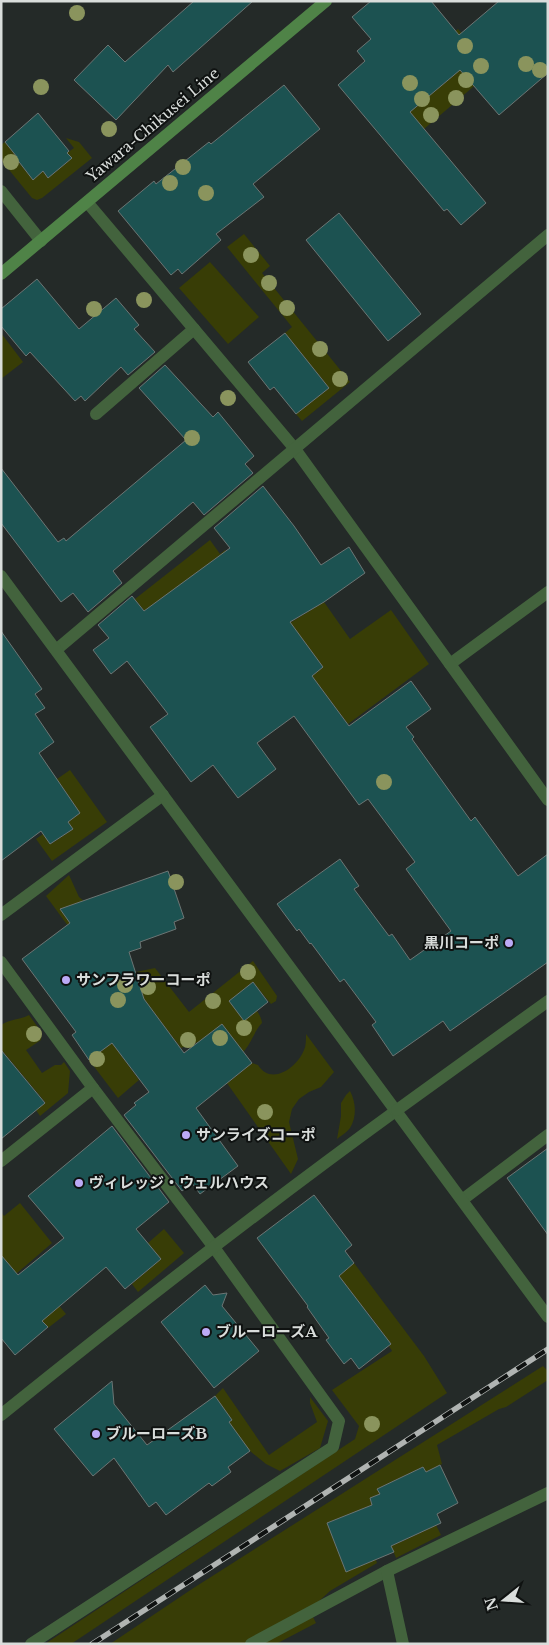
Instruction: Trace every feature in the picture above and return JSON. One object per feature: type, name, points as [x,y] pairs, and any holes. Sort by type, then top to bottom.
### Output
[{"type":"main road","name":"Yawara-Chikusei Line","points":[[1,274],[326,1]]},
{"type":"street","points":[[1,191],[41,241]]},
{"type":"street","points":[[87,202],[295,449],[548,800]]},
{"type":"street","points":[[56,650],[548,235]]},
{"type":"street","points":[[96,414],[194,329]]},
{"type":"street","points":[[1,576],[462,1200],[545,1308]]},
{"type":"street","points":[[450,664],[548,592]]},
{"type":"street","points":[[1,915],[163,795]]},
{"type":"street","points":[[1,962],[93,1088],[213,1246],[338,1421],[333,1447],[31,1644]]},
{"type":"street","points":[[1,1414],[213,1246],[548,1001]]},
{"type":"street","points":[[1,1161],[93,1088]]},
{"type":"street","points":[[462,1200],[548,1135]]},
{"type":"street","points":[[252,1644],[387,1571],[548,1493]]},
{"type":"street","points":[[387,1571],[403,1644]]},
{"type":"green space","points":[[458,29],[494,69],[424,129],[376,74],[438,88],[453,76],[441,44]]},
{"type":"green space","points":[[66,138],[79,142],[92,158],[42,198],[37,200],[32,198],[1,160],[1,145],[5,142],[33,180],[43,171],[48,178],[71,159],[67,153],[74,148]]},
{"type":"green space","points":[[244,234],[270,266],[262,273],[350,382],[302,421],[296,414],[329,388],[285,333],[292,327],[227,247]]},
{"type":"green space","points":[[210,262],[259,317],[228,344],[179,288]]},
{"type":"green space","points":[[1,333],[23,362],[1,379]]},
{"type":"green space","points":[[210,540],[220,554],[225,550],[237,565],[232,581],[216,558],[176,592],[161,632],[135,599]]},
{"type":"green space","points":[[324,602],[350,639],[391,610],[429,664],[348,724],[312,676],[323,667],[290,623]]},
{"type":"green space","points":[[70,770],[107,822],[52,861],[36,839],[43,834],[51,844],[73,829],[68,822],[80,813],[57,779]]},
{"type":"green space","points":[[69,875],[79,897],[84,901],[89,916],[96,964],[46,896]]},
{"type":"green space","points":[[253,961],[277,996],[276,1001],[271,1004],[253,982],[243,990],[259,1014],[262,1023],[245,1050],[220,1070],[229,1082],[252,1063],[270,1074],[283,1072],[301,1057],[305,1047],[306,1034],[334,1072],[321,1087],[299,1099],[292,1109],[289,1122],[298,1159],[291,1174],[198,1042],[181,1048],[140,994],[136,972],[155,968],[189,1012]]},
{"type":"green space","points":[[29,1015],[42,1033],[41,1040],[26,1050],[42,1073],[64,1062],[70,1071],[68,1093],[40,1116],[36,1110],[45,1102],[1,1049],[1,1025]]},
{"type":"green space","points":[[112,1043],[139,1080],[118,1098],[89,1060]]},
{"type":"green space","points":[[350,1091],[354,1100],[354,1119],[349,1129],[337,1139],[341,1103]]},
{"type":"green space","points":[[20,1203],[52,1243],[16,1274],[1,1255],[1,1212],[4,1216]]},
{"type":"green space","points":[[164,1229],[184,1253],[138,1292],[132,1284],[161,1259],[148,1243]]},
{"type":"green space","points":[[354,1263],[424,1356],[447,1393],[71,1644],[45,1644],[355,1439],[359,1426],[332,1390],[392,1351],[389,1346],[391,1344],[366,1310],[347,1312],[359,1302],[333,1268],[340,1275]]},
{"type":"green space","points":[[28,1268],[66,1314],[48,1328],[11,1283]]},
{"type":"green space","points":[[543,1366],[548,1371],[548,1380],[506,1407],[499,1409],[437,1445],[442,1464],[426,1472],[423,1467],[377,1489],[380,1494],[370,1499],[372,1505],[327,1523],[342,1561],[372,1549],[377,1563],[330,1591],[318,1602],[313,1617],[316,1623],[276,1644],[110,1644],[192,1589]]},
{"type":"green space","points":[[223,1388],[269,1455],[317,1422],[310,1403],[310,1397],[328,1421],[320,1448],[280,1471],[266,1464],[250,1451],[213,1434],[232,1420],[215,1396]]},
{"type":"green space","points":[[387,1513],[401,1542],[436,1525],[441,1535],[396,1558],[384,1529]]},
{"type":"building","points":[[194,1],[253,1],[173,72],[168,65],[116,120],[74,80],[108,45],[125,62]]},
{"type":"building","points":[[371,1],[431,1],[459,35],[499,1],[548,1],[548,73],[499,115],[460,70],[410,112],[486,203],[461,225],[447,209],[444,211],[338,85],[365,61],[357,51],[371,39],[352,17]]},
{"type":"building","points":[[284,85],[320,129],[253,184],[264,197],[216,234],[221,240],[182,274],[178,269],[171,275],[118,211],[154,181],[156,184],[209,142],[211,144]]},
{"type":"building","points":[[38,113],[69,151],[67,153],[72,158],[48,178],[43,171],[33,180],[5,142]]},
{"type":"building","points":[[339,213],[421,314],[388,341],[306,240]]},
{"type":"building","points":[[37,279],[79,329],[116,298],[139,325],[134,329],[155,352],[128,375],[121,367],[85,401],[81,396],[75,401],[30,352],[26,356],[1,326],[1,309]]},
{"type":"building","points":[[285,333],[329,388],[296,414],[274,387],[270,390],[248,362]]},
{"type":"building","points":[[165,365],[213,417],[218,412],[254,456],[245,464],[253,473],[204,515],[193,502],[113,571],[122,583],[88,612],[73,593],[61,602],[1,523],[1,468],[58,542],[64,538],[66,541],[186,440],[139,388]]},
{"type":"building","points":[[263,486],[321,565],[349,547],[365,573],[324,602],[290,622],[323,667],[312,676],[349,726],[411,681],[431,709],[406,727],[414,737],[412,739],[471,821],[475,817],[518,876],[548,854],[548,962],[450,1031],[443,1021],[393,1056],[372,1025],[376,1022],[344,979],[340,982],[311,943],[299,929],[297,931],[277,904],[340,859],[359,886],[354,889],[389,936],[392,934],[410,960],[451,931],[406,869],[415,862],[368,799],[359,805],[294,716],[257,743],[276,769],[238,798],[213,765],[191,782],[150,727],[168,714],[127,661],[111,674],[93,650],[109,638],[98,625],[132,596],[144,611],[230,548],[214,528]]},
{"type":"building","points":[[1,631],[42,689],[35,694],[45,708],[35,714],[54,742],[39,753],[80,813],[68,822],[73,829],[50,844],[41,831],[1,861]]},
{"type":"building","points":[[168,871],[184,918],[174,922],[176,929],[140,942],[141,948],[129,952],[144,999],[184,1053],[222,1024],[252,1063],[196,1108],[238,1166],[200,1194],[192,1183],[182,1191],[124,1115],[136,1105],[134,1103],[149,1092],[112,1043],[89,1060],[72,1035],[76,1032],[22,959],[70,923],[60,909]]},
{"type":"building","points":[[253,982],[268,1002],[244,1021],[229,1001]]},
{"type":"building","points":[[1,1050],[45,1103],[1,1139]]},
{"type":"building","points":[[112,1126],[169,1202],[136,1229],[161,1259],[125,1289],[106,1267],[42,1321],[48,1327],[15,1355],[1,1338],[1,1255],[18,1275],[64,1238],[28,1196]]},
{"type":"building","points":[[548,1148],[548,1235],[507,1178]]},
{"type":"building","points":[[314,1195],[352,1245],[345,1251],[354,1263],[339,1276],[391,1344],[359,1369],[351,1358],[344,1364],[326,1340],[329,1338],[308,1306],[257,1238]]},
{"type":"building","name":"ブルーローズA","points":[[205,1285],[213,1295],[227,1293],[222,1306],[259,1351],[214,1388],[161,1322]]},
{"type":"building","points":[[112,1381],[114,1404],[147,1445],[215,1396],[232,1420],[229,1422],[250,1451],[228,1467],[231,1472],[212,1486],[209,1483],[166,1515],[156,1502],[149,1507],[114,1458],[93,1476],[54,1429]]},
{"type":"building","points":[[440,1465],[458,1503],[437,1514],[441,1523],[391,1546],[394,1552],[346,1572],[327,1523],[372,1505],[370,1498],[380,1494],[377,1489],[423,1467],[426,1472]]},
{"type":"railway","points":[[92,1644],[548,1349]]},
{"type":"place","name":"黒川コーポ","points":[[509,943]]},
{"type":"place","name":"サンフラワーコーポ","points":[[66,980]]},
{"type":"place","name":"サンライズコーポ","points":[[186,1135]]},
{"type":"place","name":"ヴィレッジ・ウェルハウス","points":[[79,1183]]},
{"type":"place","name":"ブルーローズA","points":[[206,1332]]},
{"type":"place","name":"ブルーローズB","points":[[96,1434]]}]
